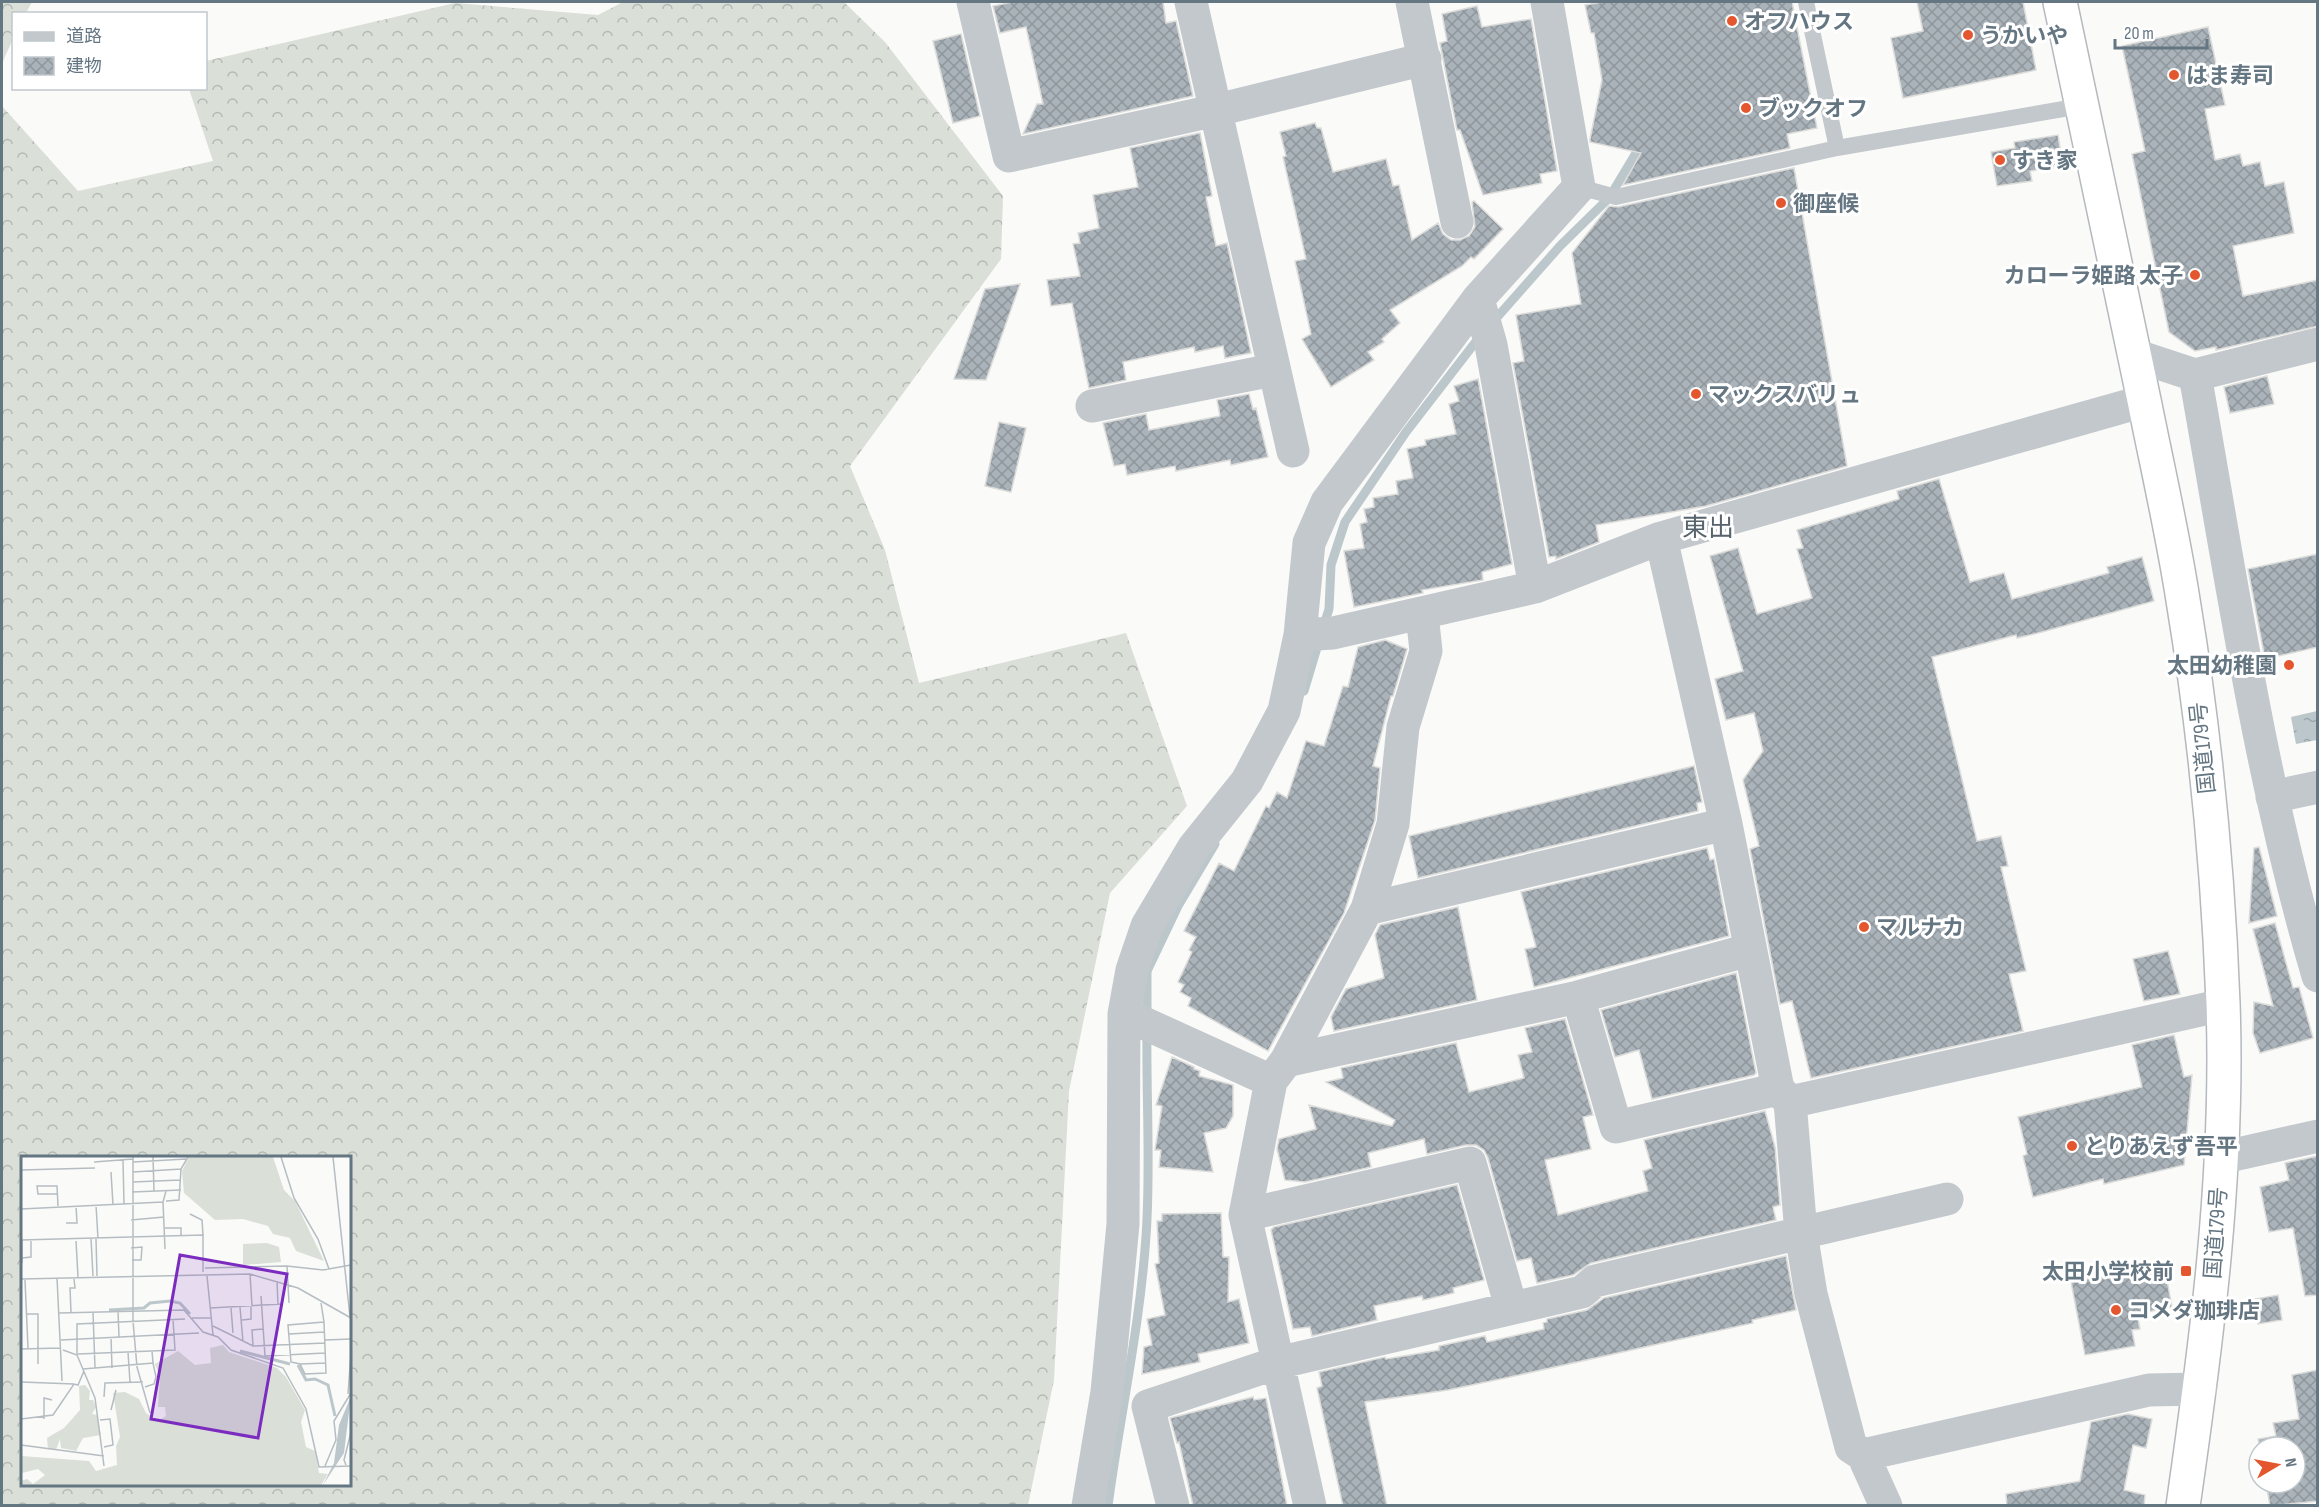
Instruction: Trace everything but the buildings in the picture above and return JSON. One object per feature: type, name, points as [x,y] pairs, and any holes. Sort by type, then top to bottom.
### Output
[{"type":"highway","name":"国道179号","points":[[2060,2],[2144,401],[2183,600],[2196,689],[2215,881],[2223,1005],[2220,1158],[2213,1270],[2200,1389],[2183,1506]]},
{"type":"street","points":[[973,2],[1009,156],[1217,110],[1425,59]]},
{"type":"street","points":[[1191,2],[1293,451]]},
{"type":"street","points":[[1412,2],[1456,222]]},
{"type":"street","points":[[1088,1506],[1107,1392],[1123,1224],[1124,1014],[1132,970],[1147,926],[1194,847],[1247,781],[1284,711],[1300,635],[1309,543],[1328,502],[1478,299],[1579,187],[1547,2]]},
{"type":"street","points":[[1478,299],[1491,345],[1535,587]]},
{"type":"street","points":[[2134,355],[2195,375],[2318,344]]},
{"type":"street","points":[[1092,406],[1273,370]]},
{"type":"street","points":[[2195,375],[2272,797],[2299,913],[2318,976]]},
{"type":"street","points":[[1300,635],[1333,633],[1535,587],[1661,538],[2144,401]]},
{"type":"street","points":[[1661,538],[1726,824],[1749,950],[1784,1095],[1811,1294],[1851,1447],[1863,1455],[1886,1506]]},
{"type":"street","points":[[1310,1506],[1245,1215],[1278,1071],[1366,909],[1393,824],[1402,727],[1426,651],[1422,614]]},
{"type":"street","points":[[2272,797],[2318,786]]},
{"type":"street","points":[[1366,909],[1726,824]]},
{"type":"street","points":[[1124,1014],[1278,1071],[1578,997],[1749,950]]},
{"type":"street","points":[[1578,997],[1616,1127],[2223,1005]]},
{"type":"street","points":[[2220,1158],[2318,1136]]},
{"type":"street","points":[[1245,1215],[1470,1163],[1511,1307]]},
{"type":"street","points":[[1107,1392],[1148,1406],[1277,1363],[1582,1292],[1595,1281],[1947,1199]]},
{"type":"street","points":[[1863,1455],[2149,1390],[2200,1389]]},
{"type":"street","points":[[1148,1406],[1173,1506]]},
{"type":"lane","points":[[1806,2],[1837,148]]},
{"type":"lane","points":[[1579,187],[1616,197],[1837,148],[2081,106]]},
{"type":"green space","points":[[2,2],[32,2],[27,12],[12,12],[12,41],[2,63]]},
{"type":"green space","points":[[623,2],[844,2],[885,42],[1003,196],[1001,259],[850,466],[885,550],[919,683],[1126,633],[1187,806],[1110,893],[1069,1091],[1054,1380],[1028,1505],[2,1505],[2,106],[78,191],[213,161],[189,90],[207,90],[207,61],[455,3],[598,15]]},
{"type":"water","points":[[2317,711],[2317,740],[2296,744],[2291,717]]},
{"type":"waterway","points":[[1492,323],[1560,246],[1609,198],[1642,143]]},
{"type":"waterway","points":[[1323,628],[1329,609],[1331,565],[1345,522],[1406,432],[1481,335]]},
{"type":"waterway","points":[[1304,691],[1319,641]]},
{"type":"waterway","points":[[1147,1017],[1147,971],[1178,906],[1215,844]]},
{"type":"waterway","points":[[1108,1506],[1135,1337],[1146,1236],[1147,1031]]},
{"type":"place","name":"オフハウス","points":[[1732,21]]},
{"type":"place","name":"うかいや","points":[[1968,35]]},
{"type":"place","name":"はま寿司","points":[[2174,75]]},
{"type":"place","name":"ブックオフ","points":[[1746,108]]},
{"type":"place","name":"すき家","points":[[2000,160]]},
{"type":"place","name":"御座候","points":[[1781,203]]},
{"type":"place","name":"カローラ姫路 太子","points":[[2195,275]]},
{"type":"place","name":"マックスバリュ","points":[[1696,394]]},
{"type":"place","name":"太田幼稚園","points":[[2289,665]]},
{"type":"place","name":"マルナカ","points":[[1864,927]]},
{"type":"place","name":"とりあえず吾平","points":[[2072,1146]]},
{"type":"place","name":"太田小学校前","points":[[2186,1271]]},
{"type":"place","name":"コメダ珈琲店","points":[[2116,1310]]},
{"type":"district","name":"東出","points":[[1708,527]]}]
